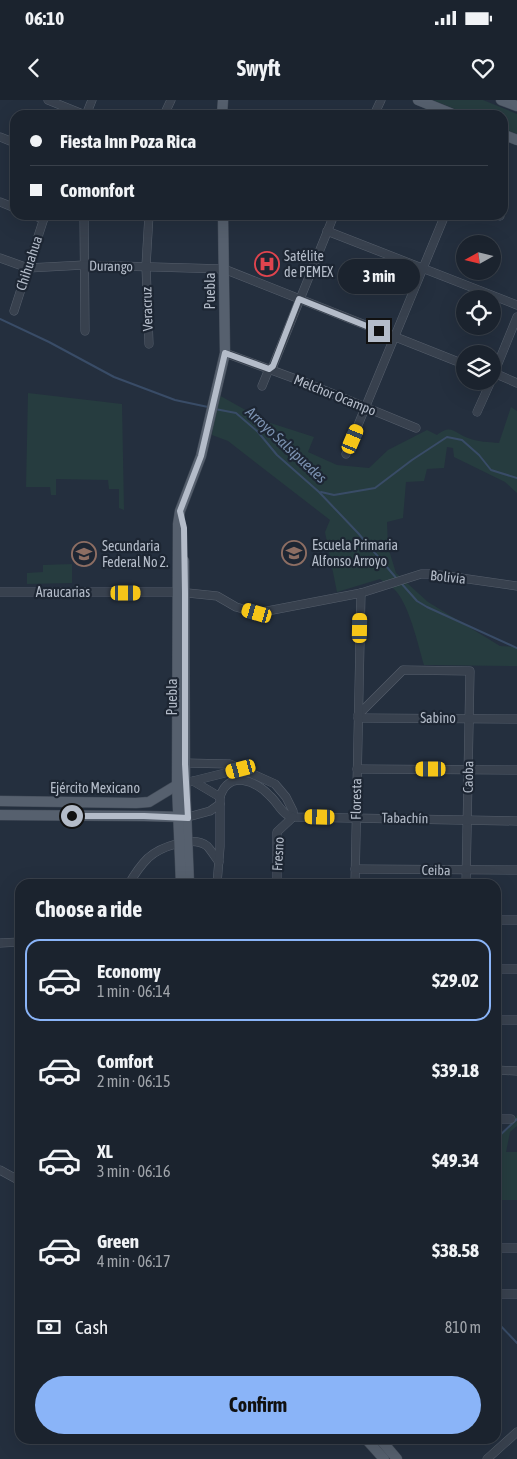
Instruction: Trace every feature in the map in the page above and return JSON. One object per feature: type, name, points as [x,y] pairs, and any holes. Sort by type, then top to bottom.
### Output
[{"type":"main road","points":[[418,100],[443,110]]},
{"type":"main road","points":[[501,100],[517,106]]},
{"type":"main road","name":"Puebla","points":[[188,879],[183,817],[185,764],[178,524],[180,511],[201,456],[224,358],[223,220]]},
{"type":"main road","name":"Puebla","points":[[181,593],[185,783]]},
{"type":"main road","name":"Ejército Mexicano","points":[[0,801],[148,802],[185,783]]},
{"type":"main road","points":[[144,816],[148,802]]},
{"type":"main road","name":"Ejército Mexicano","points":[[0,815],[183,817]]},
{"type":"main road","name":"Puebla","points":[[181,879],[184,842]]},
{"type":"main road","points":[[370,1444],[384,1459]]},
{"type":"main road","points":[[384,1444],[397,1459]]},
{"type":"street","points":[[48,100],[73,110]]},
{"type":"street","name":"Chihuahua","points":[[14,311],[43,220]]},
{"type":"street","points":[[84,220],[85,331]]},
{"type":"street","name":"Veracruz","points":[[149,220],[146,266],[149,344]]},
{"type":"street","points":[[262,386],[269,369],[273,366],[332,220]]},
{"type":"street","points":[[346,454],[443,220]]},
{"type":"street","points":[[327,231],[517,305]]},
{"type":"street","name":"Durango","points":[[0,258],[28,268],[84,265],[224,270],[456,361]]},
{"type":"street","points":[[501,357],[517,317]]},
{"type":"street","name":"Melchor Ocampo","points":[[224,358],[269,369],[416,428]]},
{"type":"street","points":[[501,379],[517,383]]},
{"type":"street","points":[[477,412],[487,390]]},
{"type":"street","name":"Bolivia","points":[[361,593],[421,574],[517,586]]},
{"type":"street","name":"Araucarias","points":[[0,592],[181,593],[217,596],[236,607],[257,613],[361,593]]},
{"type":"street","name":"Floresta","points":[[355,879],[361,593]]},
{"type":"street","name":"Caoba","points":[[358,716],[404,670],[470,671],[466,879]]},
{"type":"street","name":"Sabino","points":[[358,716],[517,719]]},
{"type":"street","points":[[185,764],[230,764],[274,784],[286,797],[293,810],[293,817],[286,814],[262,788],[241,780],[227,783],[222,790],[220,800],[217,879]]},
{"type":"street","points":[[357,768],[517,770]]},
{"type":"street","points":[[185,783],[241,769]]},
{"type":"street","points":[[185,783],[220,800]]},
{"type":"street","points":[[183,817],[210,811],[220,800]]},
{"type":"street","name":"Tabachín","points":[[293,817],[517,820]]},
{"type":"street","name":"Fresno","points":[[276,879],[277,832],[293,817]]},
{"type":"street","points":[[134,879],[149,857],[162,849],[184,842],[196,841],[207,846],[219,862]]},
{"type":"street","name":"Ceiba","points":[[355,869],[517,870]]},
{"type":"street","points":[[501,920],[517,920]]},
{"type":"street","points":[[0,943],[15,942]]},
{"type":"street","points":[[501,969],[517,969]]},
{"type":"street","points":[[501,1020],[517,1020]]},
{"type":"street","points":[[501,1070],[517,1071]]},
{"type":"street","points":[[501,1119],[511,1119]]},
{"type":"street","points":[[0,1170],[15,1178]]},
{"type":"street","points":[[501,1248],[517,1248]]},
{"type":"street","points":[[501,1294],[517,1294]]},
{"type":"street","points":[[487,1459],[517,1432]]},
{"type":"green space","points":[[433,100],[483,100],[507,110],[457,110]]},
{"type":"green space","points":[[508,110],[517,114],[517,134],[508,130]]},
{"type":"green space","points":[[28,393],[122,404],[124,510],[119,508],[119,489],[109,489],[108,480],[56,479],[56,495],[51,495],[50,487],[26,487]]},
{"type":"green space","points":[[217,394],[258,419],[314,437],[308,452],[337,465],[369,468],[388,450],[427,430],[437,435],[446,430],[453,430],[472,439],[499,443],[511,407],[517,411],[517,493],[505,482],[454,457],[453,448],[447,447],[444,468],[427,469],[424,481],[406,482],[403,518],[387,522],[388,547],[396,573],[428,602],[500,646],[517,647],[517,666],[424,665],[404,603],[393,588],[380,579],[337,592],[325,532],[330,520],[228,441],[212,435]]},
{"type":"green space","points":[[72,564],[72,583],[27,584],[27,573],[43,572],[43,565]]},
{"type":"green space","points":[[517,1115],[517,1126],[510,1132],[506,1152],[517,1152],[517,1200],[501,1200],[501,1135]]},
{"type":"waterway","name":"Arroyo Salsipuedes","points":[[0,319],[49,342],[114,377],[175,400],[208,407]]},
{"type":"waterway","name":"Arroyo Salsipuedes","points":[[215,409],[236,413],[258,432],[277,455],[319,492],[358,533],[397,579]]},
{"type":"waterway","points":[[321,492],[334,495],[375,488],[447,437],[462,440],[479,455],[491,470],[517,478]]},
{"type":"waterway","name":"Arroyo Salsipuedes","points":[[401,583],[417,601],[427,607],[517,648]]},
{"type":"waterway","name":"Arroyo Salsipuedes","points":[[501,1134],[517,1119]]},
{"type":"waterway","name":"Arroyo Salsipuedes","points":[[501,1326],[517,1343]]},
{"type":"place","name":"Satélite de PEMEX","points":[[267,264]]},
{"type":"place","name":"Escuela Primaria Alfonso Arroyo","points":[[294,553]]},
{"type":"place","name":"Secundaria Federal No 2.","points":[[84,554]]},
{"type":"route","points":[[72,816],[188,818],[185,764],[184,528],[180,511],[201,456],[225,353],[269,369],[273,366],[299,299],[379,331]]}]
